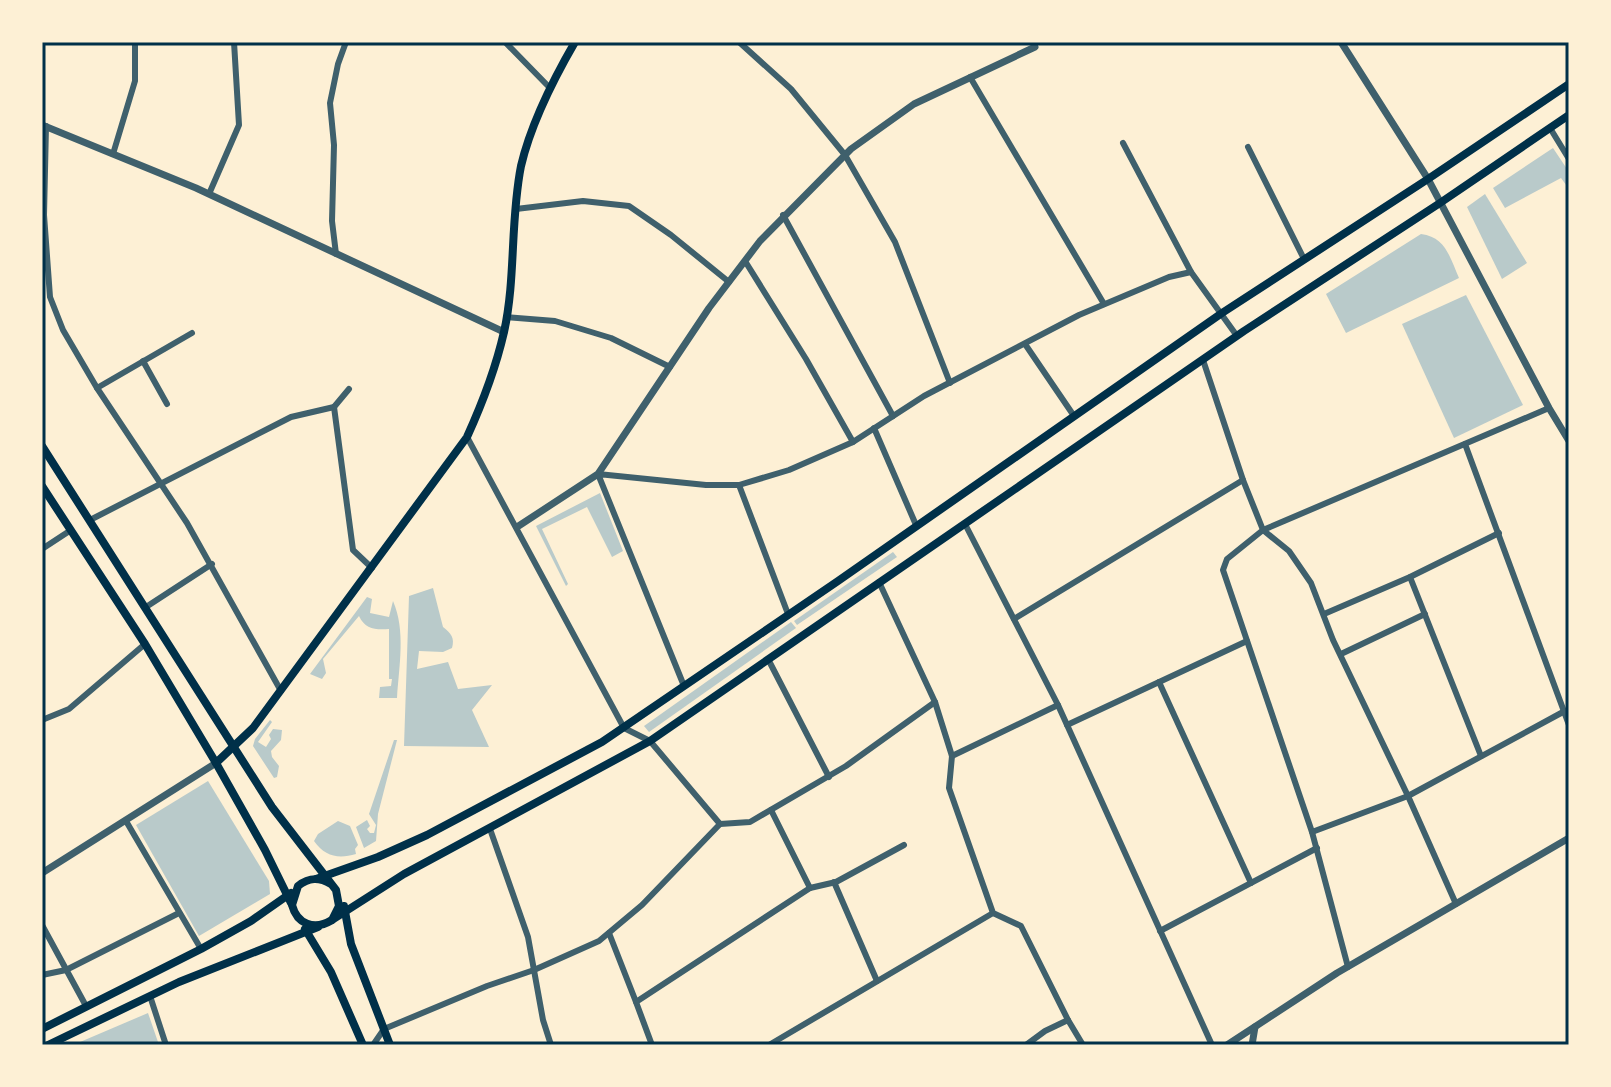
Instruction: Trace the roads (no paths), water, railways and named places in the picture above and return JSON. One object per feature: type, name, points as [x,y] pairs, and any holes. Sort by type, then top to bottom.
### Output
[{"type":"main road","points":[[216,763],[253,728],[281,692],[467,437],[504,332],[516,209],[527,144],[550,88],[575,42]]},
{"type":"main road","points":[[42,1029],[251,921],[306,880],[378,857],[427,835],[565,764],[624,728],[1222,313],[1569,84]]},
{"type":"main road","points":[[48,1045],[150,996],[332,920],[404,874],[650,741],[1237,336],[1569,115]]},
{"type":"main road","points":[[42,446],[292,836],[321,877],[331,884],[346,910],[351,944],[390,1045]]},
{"type":"main road","points":[[42,486],[145,644],[216,763],[290,893],[292,905],[331,972],[363,1045]]},
{"type":"main road","points":[[332,920],[339,906],[339,898]]},
{"type":"main road","points":[[301,921],[320,926]]},
{"type":"street","points":[[113,154],[135,81],[135,42]]},
{"type":"street","points":[[209,194],[239,125],[234,42]]},
{"type":"street","points":[[505,42],[550,88]]},
{"type":"street","points":[[739,42],[791,89],[845,155],[895,242],[950,383]]},
{"type":"street","points":[[1341,42],[1428,179],[1569,441]]},
{"type":"street","points":[[336,254],[332,221],[334,145],[330,103],[344,44]]},
{"type":"street","points":[[517,527],[598,474],[745,261],[783,215],[845,155],[914,104],[1038,45]]},
{"type":"street","points":[[970,77],[1104,304]]},
{"type":"street","points":[[281,692],[212,564],[97,388],[63,330],[50,297],[43,188],[44,126],[209,194],[504,332]]},
{"type":"street","points":[[1550,128],[1569,159]]},
{"type":"street","points":[[1123,143],[1191,272],[1237,336]]},
{"type":"street","points":[[1248,147],[1304,259]]},
{"type":"street","points":[[516,209],[583,201],[629,206],[729,282]]},
{"type":"street","points":[[783,215],[893,416]]},
{"type":"street","points":[[745,261],[853,442]]},
{"type":"street","points":[[598,474],[706,485],[739,485],[789,470],[853,442],[950,383],[1104,304],[1169,277],[1191,272]]},
{"type":"street","points":[[506,317],[555,321],[611,338],[670,367]]},
{"type":"street","points":[[97,388],[192,333]]},
{"type":"street","points":[[1025,344],[1074,416]]},
{"type":"street","points":[[1203,360],[1263,530],[1289,551],[1311,583],[1456,904]]},
{"type":"street","points":[[143,361],[167,404]]},
{"type":"street","points":[[90,520],[291,417],[334,407],[349,389]]},
{"type":"street","points":[[334,407],[353,550],[372,568]]},
{"type":"street","points":[[1348,967],[1312,832],[1223,570],[1227,559],[1263,530],[1549,408]]},
{"type":"street","points":[[874,428],[916,525]]},
{"type":"street","points":[[467,437],[624,728],[650,741],[720,824]]},
{"type":"street","points":[[1465,444],[1568,721]]},
{"type":"street","points":[[598,474],[684,686]]},
{"type":"street","points":[[1014,619],[1243,480]]},
{"type":"street","points":[[739,485],[788,614]]},
{"type":"street","points":[[965,524],[1058,705],[1212,1045]]},
{"type":"street","points":[[42,549],[71,530]]},
{"type":"street","points":[[1324,614],[1410,577],[1499,533]]},
{"type":"street","points":[[146,607],[212,564]]},
{"type":"street","points":[[1410,577],[1481,756]]},
{"type":"street","points":[[879,582],[935,702],[952,756],[949,788],[993,913],[1021,926],[1083,1045]]},
{"type":"street","points":[[1341,654],[1425,614]]},
{"type":"street","points":[[1067,725],[1247,641]]},
{"type":"street","points":[[42,720],[69,709],[145,644]]},
{"type":"street","points":[[768,659],[829,777]]},
{"type":"street","points":[[1159,682],[1251,883]]},
{"type":"street","points":[[373,1045],[384,1029],[599,941],[642,905],[720,824],[750,822],[829,777],[935,702]]},
{"type":"street","points":[[952,756],[1058,705]]},
{"type":"street","points":[[1312,832],[1408,796],[1563,712]]},
{"type":"street","points":[[42,873],[216,763]]},
{"type":"street","points":[[771,810],[810,888]]},
{"type":"street","points":[[126,821],[201,949]]},
{"type":"street","points":[[490,829],[528,937],[543,1020],[551,1045]]},
{"type":"street","points":[[1227,1045],[1348,967],[1569,838]]},
{"type":"street","points":[[636,1002],[810,888],[834,882],[904,845]]},
{"type":"street","points":[[1160,931],[1317,848]]},
{"type":"street","points":[[834,882],[877,981]]},
{"type":"street","points":[[42,975],[66,970],[179,913]]},
{"type":"street","points":[[769,1045],[993,913]]},
{"type":"street","points":[[42,925],[86,1006]]},
{"type":"street","points":[[609,933],[652,1045]]},
{"type":"street","points":[[150,996],[166,1045]]},
{"type":"street","points":[[1026,1045],[1068,1020]]},
{"type":"street","points":[[1252,1045],[1255,1027]]},
{"type":"street","points":[[381,1045],[384,1029]]},
{"type":"street","points":[[783,1037],[786,1045]]}]
